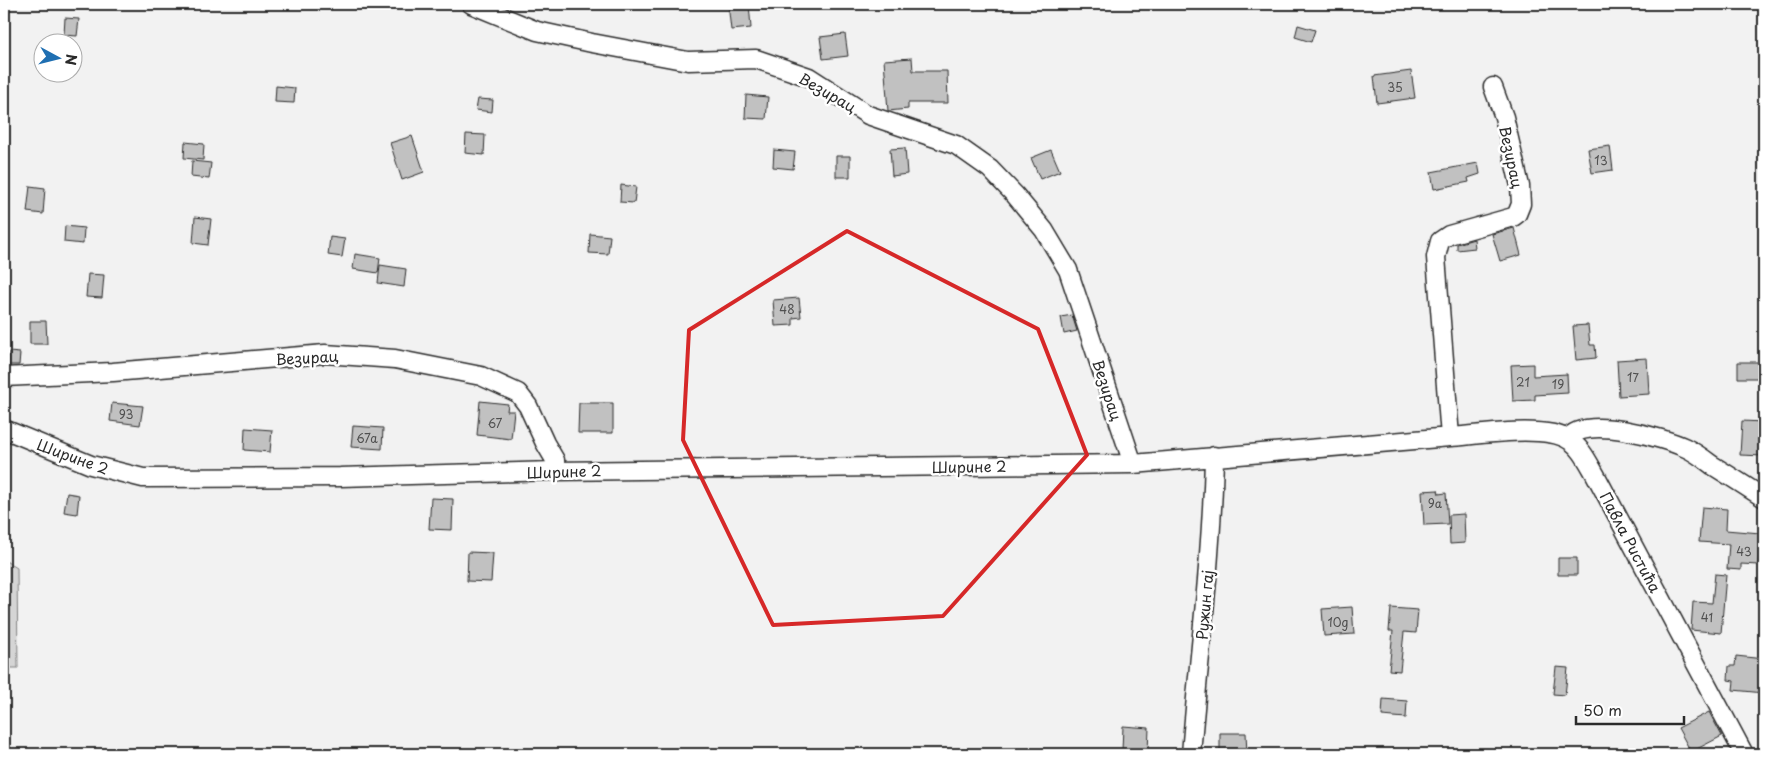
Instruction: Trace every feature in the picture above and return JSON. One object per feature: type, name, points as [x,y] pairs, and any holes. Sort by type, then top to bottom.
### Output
[{"type":"street","name":"Везирац","points":[[471,4],[537,31],[592,43],[688,61],[756,59],[809,77],[868,114],[956,144],[990,169],[1015,195],[1044,230],[1068,270],[1133,464]]},
{"type":"street","name":"Везирац","points":[[1450,437],[1436,257],[1440,241],[1449,235],[1513,217],[1517,214],[1521,204],[1520,186],[1504,117],[1493,88]]},
{"type":"street","name":"Везирац","points":[[4,377],[113,372],[325,354],[395,359],[481,376],[518,394],[528,406],[554,460],[554,471]]},
{"type":"street","points":[[1133,464],[1450,437],[1533,432],[1554,433],[1568,439],[1579,430],[1597,428],[1662,439],[1688,449],[1764,498]]},
{"type":"street","name":"Ширине 2","points":[[4,429],[90,465],[143,478],[340,477],[554,471],[1133,464]]},
{"type":"street","name":"Павла Ристића","points":[[1568,439],[1584,456],[1595,474],[1744,754]]},
{"type":"street","name":"Ружин гај","points":[[1191,754],[1214,456]]},
{"type":"highlighted area","points":[[847,231],[1038,329],[1087,455],[943,616],[773,625],[683,440],[689,330]]},
{"type":"shaded area","points":[[4,560],[17,568],[18,668],[4,668]]},
{"type":"building","points":[[728,4],[749,4],[751,28],[731,30]]},
{"type":"building","points":[[65,18],[79,19],[77,32],[64,32]]},
{"type":"building","points":[[1298,25],[1315,30],[1311,42],[1295,37]]},
{"type":"building","points":[[845,34],[848,56],[823,59],[820,37]]},
{"type":"building","points":[[912,58],[913,71],[947,71],[948,103],[908,103],[908,109],[888,111],[884,60]]},
{"type":"building","points":[[1411,71],[1415,98],[1377,103],[1374,76]]},
{"type":"building","points":[[276,86],[295,88],[294,103],[275,102]]},
{"type":"building","points":[[746,95],[768,97],[766,119],[745,118]]},
{"type":"building","points":[[478,99],[493,100],[492,112],[476,110]]},
{"type":"building","points":[[466,134],[485,135],[484,155],[465,153]]},
{"type":"building","points":[[412,136],[424,172],[402,180],[390,143]]},
{"type":"building","points":[[185,142],[204,144],[203,160],[184,158]]},
{"type":"building","points":[[1610,146],[1613,170],[1592,173],[1588,149]]},
{"type":"building","points":[[905,148],[907,174],[892,176],[890,149]]},
{"type":"building","points":[[774,150],[795,152],[793,169],[773,167]]},
{"type":"building","points":[[1051,150],[1060,171],[1040,179],[1031,158]]},
{"type":"building","points":[[836,156],[850,156],[850,177],[836,177]]},
{"type":"building","points":[[192,161],[211,163],[209,179],[191,177]]},
{"type":"building","points":[[1478,163],[1480,174],[1468,178],[1469,182],[1434,189],[1431,172]]},
{"type":"building","points":[[621,185],[636,187],[634,203],[620,202]]},
{"type":"building","points":[[30,186],[45,188],[43,214],[27,212]]},
{"type":"building","points":[[195,217],[211,219],[208,245],[193,243]]},
{"type":"building","points":[[65,226],[84,228],[83,244],[64,242]]},
{"type":"building","points":[[1514,228],[1521,255],[1500,261],[1492,234]]},
{"type":"building","points":[[590,234],[610,236],[608,254],[589,253]]},
{"type":"building","points":[[330,237],[345,239],[342,257],[328,255]]},
{"type":"building","points":[[1474,239],[1475,248],[1457,250],[1457,244]]},
{"type":"building","points":[[355,254],[380,258],[378,273],[353,269]]},
{"type":"building","points":[[380,265],[406,269],[404,287],[378,283]]},
{"type":"building","points":[[88,274],[104,275],[102,298],[86,297]]},
{"type":"building","points":[[799,298],[801,317],[793,318],[793,325],[775,326],[773,300]]},
{"type":"building","points":[[1072,315],[1077,331],[1064,334],[1061,317]]},
{"type":"building","points":[[30,321],[46,321],[47,344],[30,344]]},
{"type":"building","points":[[1588,325],[1590,345],[1595,345],[1596,358],[1576,360],[1573,326]]},
{"type":"building","points":[[9,352],[20,353],[19,365],[9,365]]},
{"type":"building","points":[[1647,358],[1649,394],[1619,396],[1617,360]]},
{"type":"building","points":[[1738,362],[1761,362],[1761,378],[1738,378]]},
{"type":"building","points":[[1533,364],[1533,376],[1567,374],[1568,393],[1535,395],[1535,400],[1513,401],[1511,365]]},
{"type":"building","points":[[480,401],[508,404],[507,411],[514,411],[511,439],[477,435]]},
{"type":"building","points":[[112,403],[143,406],[140,425],[110,421]]},
{"type":"building","points":[[579,403],[613,403],[613,433],[578,433]]},
{"type":"building","points":[[1742,421],[1764,422],[1764,456],[1740,455]]},
{"type":"building","points":[[353,426],[383,428],[382,449],[351,447]]},
{"type":"building","points":[[245,428],[272,430],[270,452],[244,450]]},
{"type":"building","points":[[1438,490],[1439,494],[1446,493],[1448,524],[1424,525],[1422,491]]},
{"type":"building","points":[[67,493],[79,495],[77,514],[64,512]]},
{"type":"building","points":[[431,498],[453,499],[452,530],[429,529]]},
{"type":"building","points":[[1702,507],[1727,509],[1726,530],[1760,533],[1758,565],[1741,564],[1741,570],[1727,569],[1729,544],[1699,542]]},
{"type":"building","points":[[1464,514],[1465,543],[1450,544],[1449,515]]},
{"type":"building","points":[[468,552],[493,553],[491,582],[467,581]]},
{"type":"building","points":[[1558,558],[1577,558],[1577,575],[1558,575]]},
{"type":"building","points":[[1715,574],[1726,575],[1721,633],[1691,630],[1693,602],[1712,603]]},
{"type":"building","points":[[1352,607],[1354,634],[1324,636],[1322,609]]},
{"type":"building","points":[[1391,608],[1418,610],[1416,633],[1404,632],[1400,671],[1389,670],[1393,631],[1389,631]]},
{"type":"building","points":[[1736,656],[1764,659],[1764,693],[1733,690],[1734,681],[1728,680],[1729,666],[1735,666]]},
{"type":"building","points":[[1556,667],[1568,668],[1565,695],[1553,694]]},
{"type":"building","points":[[1383,699],[1407,701],[1406,718],[1382,716]]},
{"type":"building","points":[[1709,712],[1722,736],[1691,752],[1678,728]]},
{"type":"building","points":[[1123,726],[1149,728],[1148,752],[1122,751]]},
{"type":"building","points":[[1220,733],[1246,733],[1247,754],[1220,754]]}]
